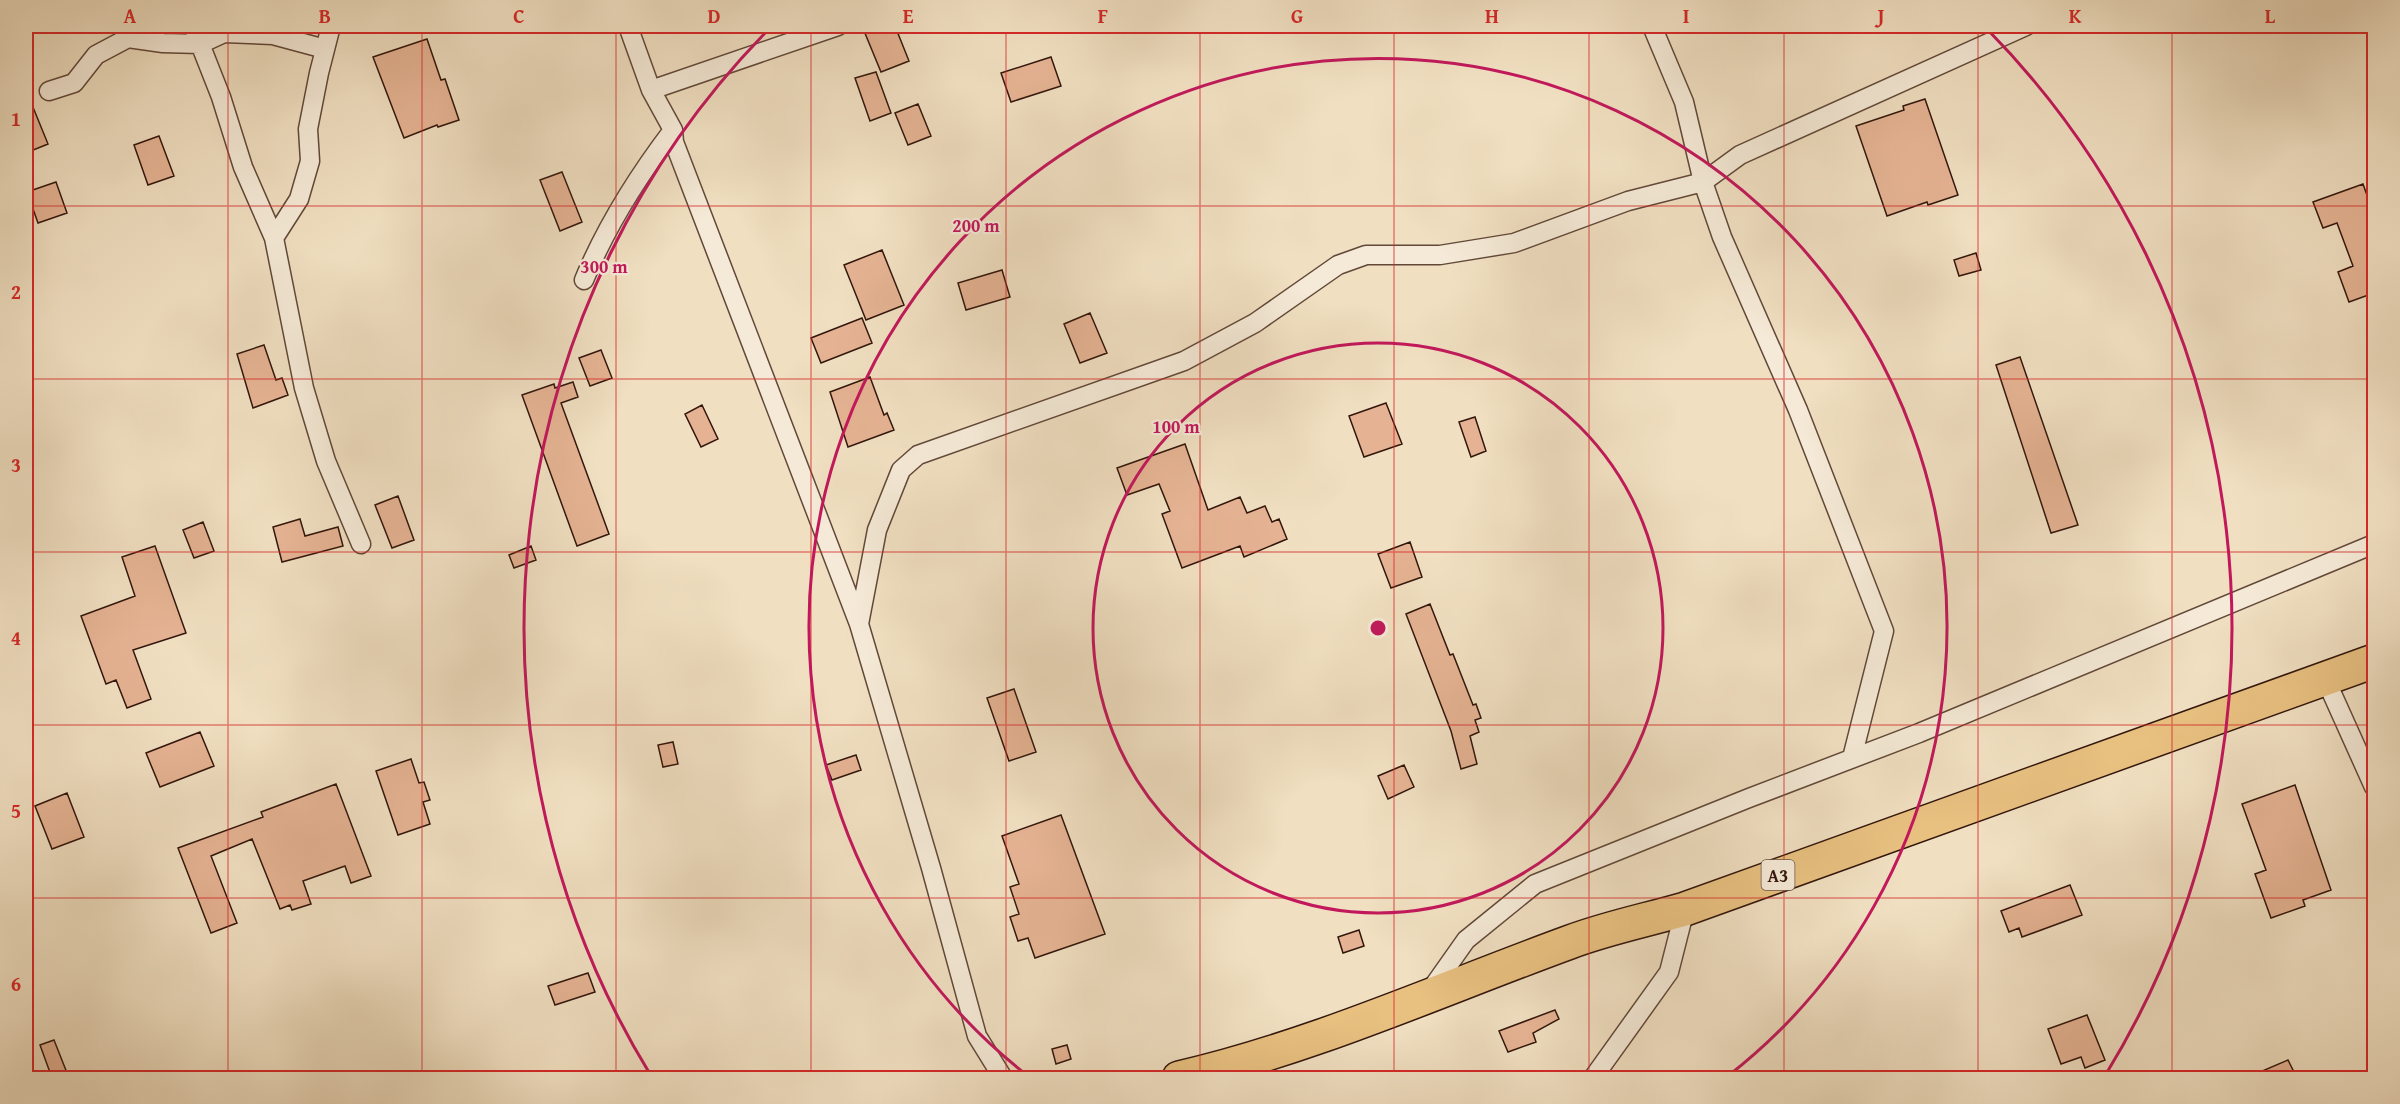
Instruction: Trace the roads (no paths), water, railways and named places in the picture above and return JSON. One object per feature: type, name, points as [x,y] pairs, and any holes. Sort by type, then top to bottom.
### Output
[{"type":"highway","name":"A3","points":[[1179,1078],[1232,1066],[1426,997],[1573,941],[1684,909],[2374,661]]},
{"type":"street","points":[[193,26],[221,97],[243,167],[274,238],[304,388],[326,461],[361,544]]},
{"type":"street","points":[[274,238],[300,199],[310,161],[308,129],[332,26]]},
{"type":"street","points":[[628,26],[651,90],[673,130],[674,142],[860,624],[977,1036],[1003,1078]]},
{"type":"street","points":[[651,90],[838,26]]},
{"type":"street","points":[[1652,26],[1684,102],[1702,182],[1722,237],[1798,410],[1884,631],[1852,758]]},
{"type":"street","points":[[860,624],[877,530],[901,470],[918,455],[1184,361],[1255,323],[1338,265],[1366,255],[1440,255],[1514,243],[1628,201],[1702,182],[1740,155],[2026,26]]},
{"type":"street","points":[[49,91],[74,83],[96,55],[128,39],[200,44],[224,33],[273,35],[326,49]]},
{"type":"street","points":[[584,280],[597,249],[651,159],[673,130]]},
{"type":"street","points":[[1426,997],[1466,940],[1535,884],[1852,758],[2374,544]]},
{"type":"street","points":[[2325,678],[2374,787]]},
{"type":"street","points":[[1593,1078],[1669,972],[1684,909]]}]
